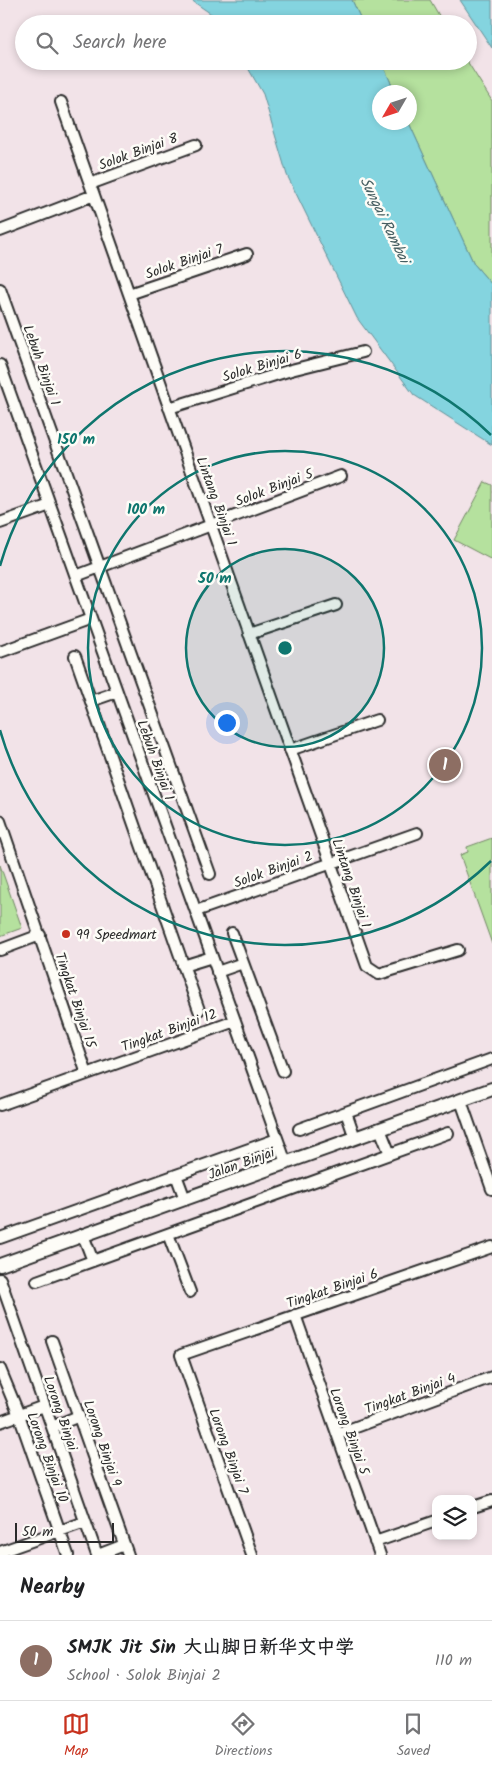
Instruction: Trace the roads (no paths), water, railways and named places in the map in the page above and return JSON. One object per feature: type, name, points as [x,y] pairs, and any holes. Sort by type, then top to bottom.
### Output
[{"type":"street","name":"Lintang Binjai 1","points":[[61,102],[367,966],[379,974],[458,950]]},
{"type":"street","name":"Solok Binjai 8","points":[[90,184],[196,145]]},
{"type":"street","points":[[0,230],[94,195]]},
{"type":"street","name":"Solok Binjai 7","points":[[129,294],[247,254]]},
{"type":"street","name":"Lebuh Binjai 1","points":[[0,289],[210,874]]},
{"type":"street","name":"Solok Binjai 6","points":[[169,408],[291,370],[363,352]]},
{"type":"street","name":"Lebuh Binjai 1","points":[[0,366],[4,390],[76,576],[286,1163]]},
{"type":"street","name":"Solok Binjai 5","points":[[76,576],[341,476]]},
{"type":"street","points":[[0,523],[50,505]]},
{"type":"street","points":[[249,634],[336,604]]},
{"type":"street","points":[[0,652],[91,620]]},
{"type":"street","points":[[75,656],[199,1010]]},
{"type":"street","points":[[91,701],[117,692]]},
{"type":"street","points":[[290,750],[377,720]]},
{"type":"street","name":"Tingkat Binjai 15","points":[[0,821],[88,1074]]},
{"type":"street","name":"Solok Binjai 2","points":[[196,911],[417,833]]},
{"type":"street","points":[[232,933],[283,1072]]},
{"type":"street","points":[[0,950],[40,935]]},
{"type":"street","points":[[184,966],[212,956]]},
{"type":"street","points":[[217,972],[243,963]]},
{"type":"street","name":"Tingkat Binjai 12","points":[[0,1105],[235,1021]]},
{"type":"street","points":[[298,1129],[492,1059]]},
{"type":"street","name":"Jalan Binjai","points":[[0,1265],[492,1090]]},
{"type":"street","points":[[460,1101],[492,1189]]},
{"type":"street","points":[[346,1112],[356,1138]]},
{"type":"street","points":[[380,1129],[390,1154]]},
{"type":"street","points":[[37,1281],[448,1133]]},
{"type":"street","points":[[0,1238],[277,1139]]},
{"type":"street","points":[[176,1175],[185,1199]]},
{"type":"street","points":[[168,1234],[190,1292]]},
{"type":"street","points":[[83,1235],[93,1261]]},
{"type":"street","name":"Tingkat Binjai 6","points":[[181,1355],[492,1247]]},
{"type":"street","name":"Lorong Binjai","points":[[0,1279],[97,1555]]},
{"type":"street","name":"Lorong Binjai 5","points":[[295,1315],[380,1555]]},
{"type":"street","name":"Lorong Binjai 9","points":[[52,1341],[126,1550]]},
{"type":"street","name":"Lorong Binjai 7","points":[[181,1355],[252,1555]]},
{"type":"street","name":"Lorong Binjai 10","points":[[0,1369],[19,1415],[68,1555]]},
{"type":"street","name":"Tingkat Binjai 4","points":[[337,1434],[492,1377]]},
{"type":"street","points":[[0,1422],[44,1406]]},
{"type":"street","points":[[52,1427],[79,1416]]},
{"type":"street","points":[[477,1507],[492,1501]]},
{"type":"street","points":[[0,1552],[85,1522]]},
{"type":"street","points":[[375,1542],[432,1522]]},
{"type":"street","points":[[97,1555],[126,1550]]},
{"type":"water","points":[[191,0],[352,0],[359,15],[213,15]]},
{"type":"water","points":[[460,0],[492,0],[492,48],[477,26],[477,15],[470,15]]},
{"type":"water","name":"Sungai Rambai","points":[[249,70],[385,70],[392,85],[372,85],[372,130],[412,130],[474,264],[492,285],[492,445],[414,395],[357,318],[287,175],[263,94]]},
{"type":"place","name":"SMJK Jit Sin 大山脚日新华文中学","points":[[445,765]]},
{"type":"place","name":"99 Speedmart","points":[[66,934]]}]
